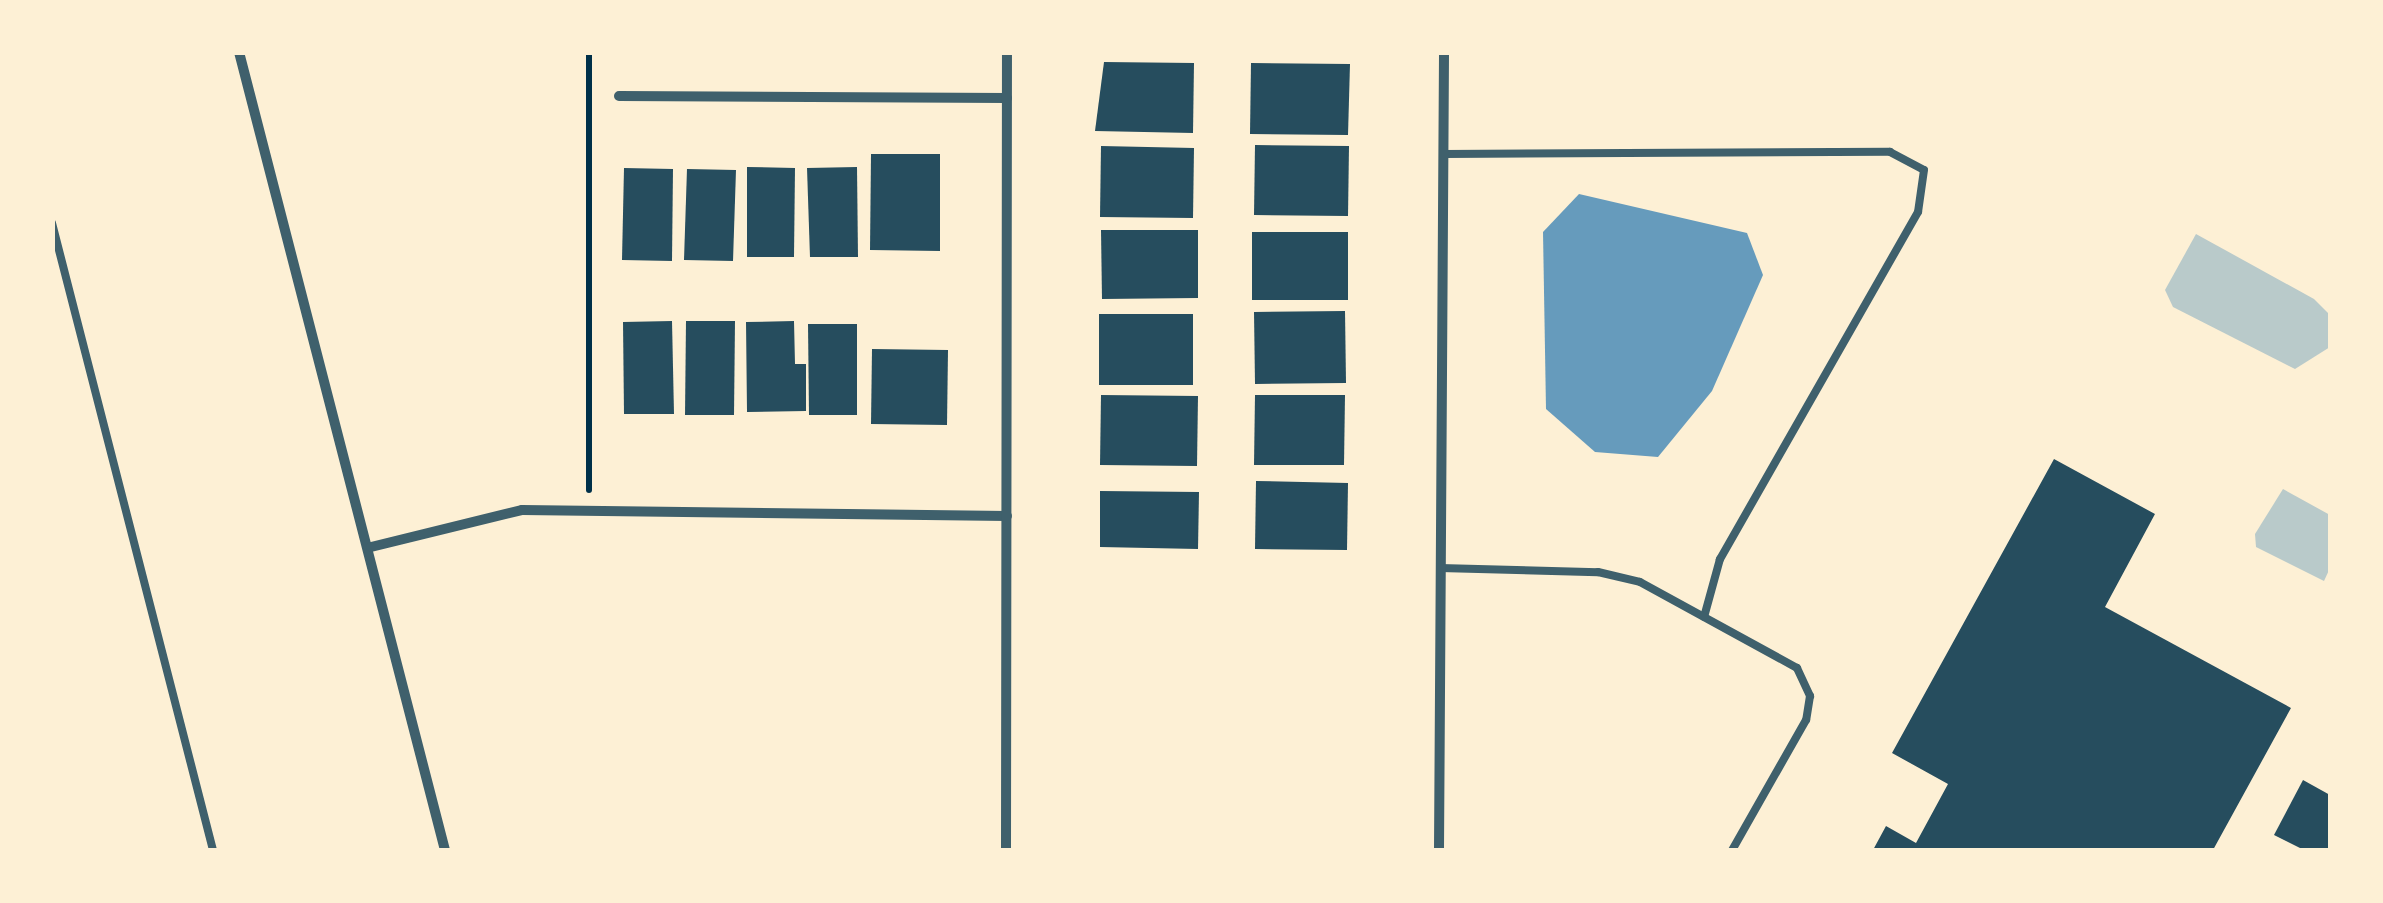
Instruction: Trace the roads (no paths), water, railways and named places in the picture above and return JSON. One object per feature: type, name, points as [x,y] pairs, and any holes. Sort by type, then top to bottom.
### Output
[{"type":"street","points":[[239,52],[371,547],[445,850]]},
{"type":"street","points":[[1006,850],[1008,52]]},
{"type":"street","points":[[1439,850],[1444,52]]},
{"type":"street","points":[[619,96],[1008,98]]},
{"type":"street","points":[[371,547],[522,510],[1007,516]]},
{"type":"lane","points":[[1444,154],[1890,152],[1924,170],[1918,212],[1720,559],[1704,616]]},
{"type":"lane","points":[[52,223],[213,850]]},
{"type":"lane","points":[[1440,568],[1598,572],[1640,582],[1796,668],[1810,696],[1806,720],[1732,850]]},
{"type":"water","points":[[1579,194],[1747,233],[1763,275],[1712,391],[1658,457],[1595,452],[1546,409],[1543,232]]}]
